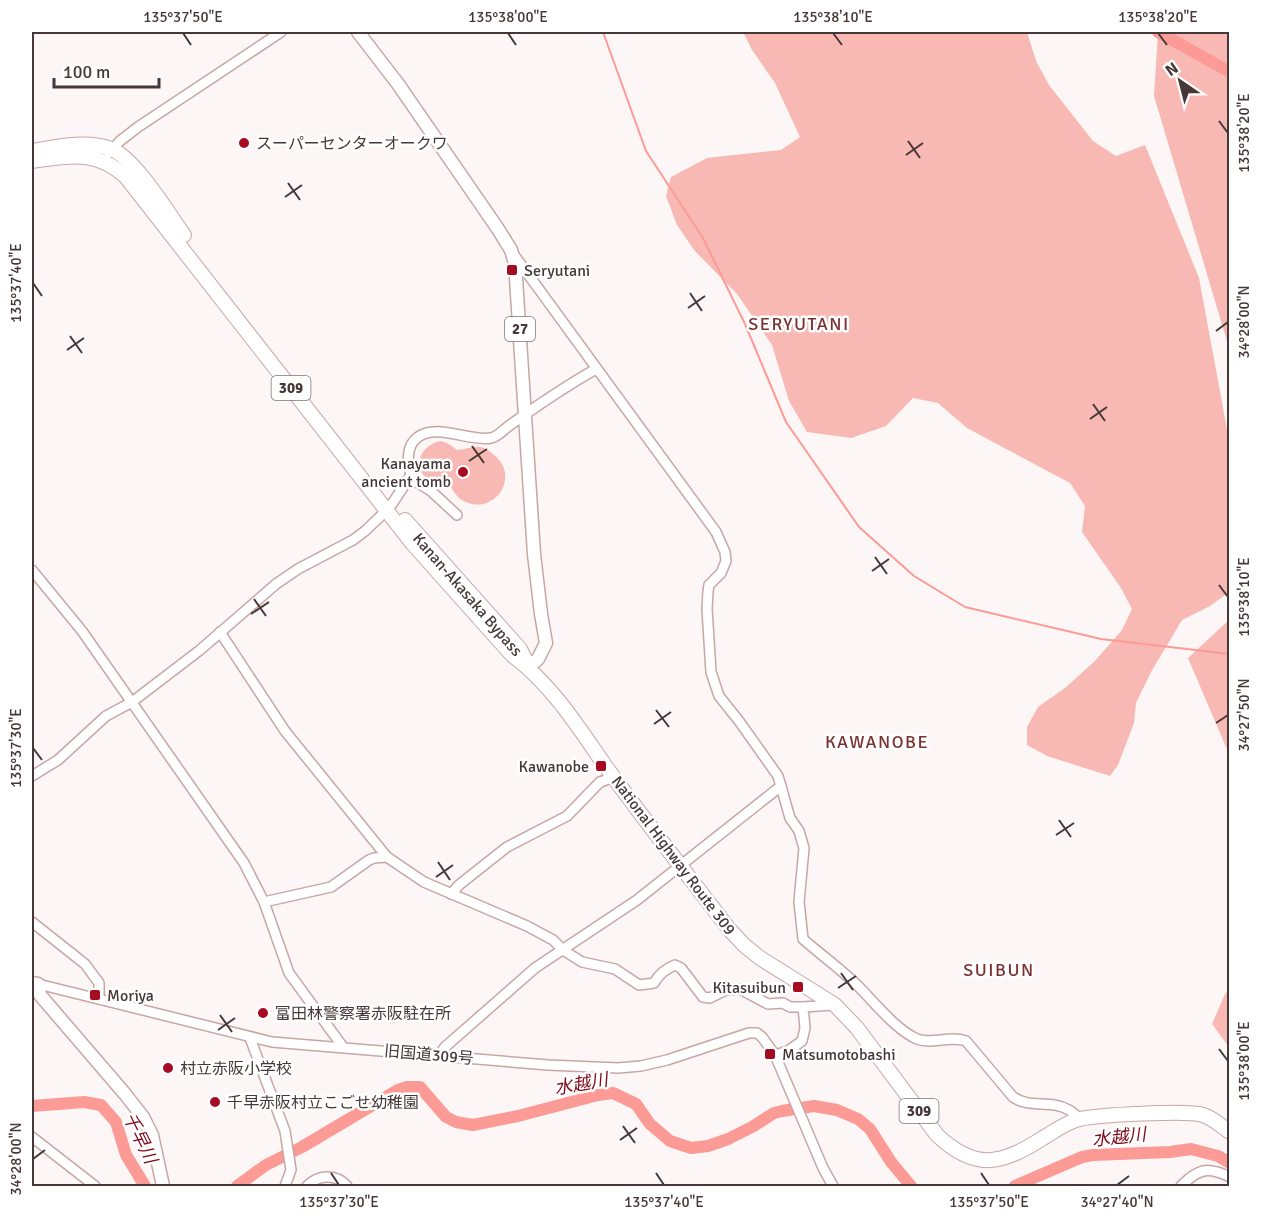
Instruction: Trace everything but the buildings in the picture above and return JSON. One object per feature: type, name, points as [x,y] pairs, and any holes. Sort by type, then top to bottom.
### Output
[{"type":"highway","points":[[32,151],[81,145],[112,149]]},
{"type":"highway","name":"Kanan-Akasaka Bypass","points":[[112,149],[136,170],[389,508]]},
{"type":"highway","name":"Kanan-Akasaka Bypass","points":[[32,161],[85,156],[104,161],[119,171],[140,194],[389,508],[520,649],[528,667]]},
{"type":"highway","name":"National Highway Route 309","points":[[528,667],[565,709],[729,929],[744,945],[777,970],[835,1005],[857,1028],[937,1135],[951,1149],[986,1161],[1002,1160],[1022,1151],[1062,1126],[1080,1119],[1194,1112],[1205,1115],[1230,1132]]},
{"type":"main road","name":"27","points":[[358,32],[398,84],[511,250],[516,273],[534,554],[546,644],[538,659],[528,667]]},
{"type":"main road","points":[[35,984],[40,995],[143,1117],[152,1135],[162,1181]]},
{"type":"street","points":[[104,161],[120,141],[138,127],[281,32]]},
{"type":"street","points":[[511,250],[716,532],[723,546],[726,561],[721,573],[709,585],[708,591],[711,672],[719,696],[778,776],[790,818],[799,831],[804,848],[799,902],[802,939],[858,986],[894,1021],[918,1039],[958,1038],[966,1041],[1019,1101],[1067,1109],[1080,1119]]},
{"type":"street","points":[[458,515],[431,491],[413,481],[409,450],[413,442],[423,435],[436,431],[493,438],[558,390],[596,369]]},
{"type":"street","points":[[32,776],[58,760],[106,716],[132,702],[276,584],[366,531],[389,508],[411,475]]},
{"type":"street","points":[[32,570],[82,631],[244,863],[264,902],[289,973],[343,1047]]},
{"type":"street","points":[[220,632],[285,731],[387,857],[424,882],[527,926],[553,940],[563,950],[582,962],[615,969],[639,985],[654,983],[666,969],[675,965],[681,968],[703,997],[710,998],[726,990],[740,989],[768,1004],[783,1003],[790,1007],[835,1005]]},
{"type":"street","points":[[451,894],[507,847],[567,816],[600,782],[614,777]]},
{"type":"street","points":[[439,1055],[445,1047],[536,968],[637,900],[781,786]]},
{"type":"street","points":[[264,902],[331,887],[369,860],[387,857]]},
{"type":"street","points":[[32,922],[85,964],[99,983],[99,999]]},
{"type":"street","name":"旧国道309号","points":[[35,984],[272,1042],[548,1065],[618,1068],[641,1066],[667,1060],[749,1033],[757,1034],[762,1037],[775,1055],[823,1168],[833,1186]]},
{"type":"street","points":[[775,1055],[788,1051],[802,1041],[805,1028],[803,1007]]},
{"type":"street","points":[[250,1038],[285,1131],[291,1170],[285,1186]]},
{"type":"street","points":[[33,1142],[95,1186]]},
{"type":"street","points":[[1181,1186],[1193,1175],[1202,1171],[1210,1170],[1230,1177]]},
{"type":"street","points":[[307,1186],[319,1178],[334,1177],[343,1181],[347,1186]]},
{"type":"shaded area","points":[[743,32],[1027,32],[1036,61],[1049,85],[1093,141],[1116,156],[1145,145],[1199,278],[1229,440],[1229,592],[1210,606],[1182,620],[1151,672],[1136,703],[1134,723],[1118,765],[1110,776],[1047,756],[1027,745],[1027,727],[1038,707],[1065,688],[1095,661],[1122,630],[1132,609],[1121,588],[1082,532],[1085,506],[1070,483],[967,428],[938,403],[913,398],[886,426],[851,438],[807,432],[789,401],[772,345],[737,294],[694,250],[677,225],[666,196],[671,177],[707,158],[781,150],[800,137],[775,83],[752,50]]},
{"type":"shaded area","points":[[1158,32],[1229,32],[1229,348],[1154,96]]},
{"type":"shaded area","name":"Kanayama ancient tomb","points":[[441,441],[457,450],[480,447],[493,454],[502,464],[505,474],[504,485],[492,501],[471,504],[459,498],[448,483],[434,481],[423,474],[420,469],[420,457],[428,447]]},
{"type":"shaded area","points":[[1229,620],[1229,754],[1188,658]]},
{"type":"shaded area","points":[[1229,990],[1229,1047],[1212,1024]]},
{"type":"waterway","points":[[603,32],[646,151],[703,238],[745,324],[786,422],[859,527],[914,576],[965,607],[1101,639],[1230,654]]},
{"type":"waterway","points":[[1158,32],[1230,72]]},
{"type":"waterway","name":"水越川","points":[[237,1186],[266,1165],[407,1087],[420,1087],[446,1117],[456,1122],[473,1125],[613,1093],[636,1104],[650,1124],[670,1141],[691,1148],[708,1146],[728,1139],[774,1113],[814,1106],[837,1110],[858,1119],[870,1129],[891,1162],[911,1186]]},
{"type":"waterway","name":"千早川","points":[[32,1106],[84,1102],[101,1105],[116,1122],[126,1155],[145,1186]]},
{"type":"waterway","name":"水越川","points":[[1015,1186],[1082,1157],[1093,1155],[1191,1149],[1218,1156],[1230,1163]]},
{"type":"place","name":"スーパーセンターオークワ","points":[[244,143]]},
{"type":"place","name":"Seryutani","points":[[512,270]]},
{"type":"place","name":"Kanayama ancient tomb","points":[[463,472]]},
{"type":"place","name":"Kawanobe","points":[[601,766]]},
{"type":"place","name":"Kitasuibun","points":[[798,987]]},
{"type":"place","name":"Moriya","points":[[95,995]]},
{"type":"place","name":"富田林警察署赤阪駐在所","points":[[263,1013]]},
{"type":"place","name":"Matsumotobashi","points":[[770,1054]]},
{"type":"place","name":"村立赤阪小学校","points":[[168,1068]]},
{"type":"place","name":"千早赤阪村立こごせ幼稚園","points":[[215,1102]]},
{"type":"district","name":"SERYUTANI","points":[[799,324]]},
{"type":"district","name":"KAWANOBE","points":[[877,742]]},
{"type":"district","name":"SUIBUN","points":[[999,970]]}]
